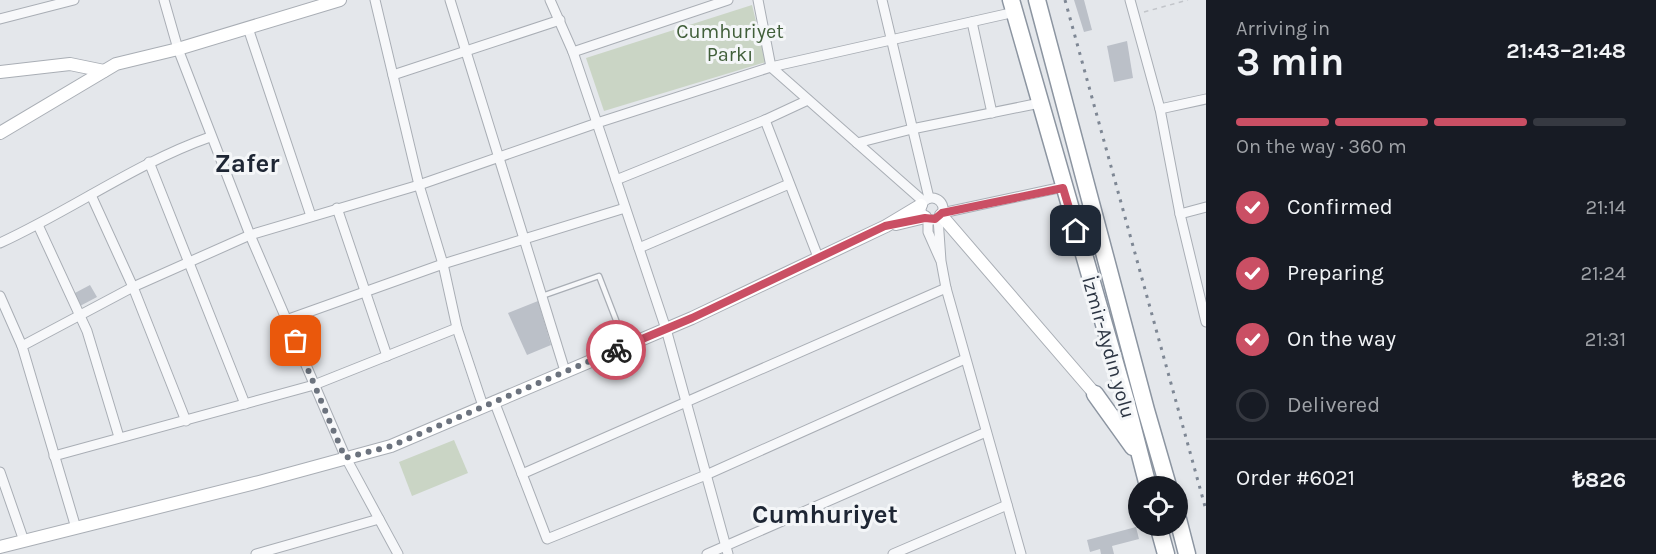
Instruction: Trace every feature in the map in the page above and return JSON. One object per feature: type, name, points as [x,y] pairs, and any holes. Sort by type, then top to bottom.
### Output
[{"type":"highway","name":"İzmir-Aydın yolu","points":[[1037,0],[1136,406],[1139,456],[1145,476]]},
{"type":"highway","name":"İzmir-Aydın yolu","points":[[1013,6],[1063,188],[1114,360],[1136,406],[1164,476]]},
{"type":"highway","points":[[1095,394],[1110,387],[1114,378],[1114,360]]},
{"type":"highway","points":[[1095,394],[1136,406]]},
{"type":"highway","points":[[1095,394],[1139,456]]},
{"type":"highway","points":[[1109,414],[1136,406]]},
{"type":"highway","points":[[1161,536],[1166,554]]},
{"type":"highway","points":[[1182,536],[1187,554]]},
{"type":"street","points":[[0,19],[36,5],[74,0]]},
{"type":"street","points":[[164,0],[178,49],[210,137],[250,235],[345,458],[398,554]]},
{"type":"street","points":[[0,133],[116,64],[178,49],[340,0]]},
{"type":"street","points":[[375,0],[419,185],[443,264],[458,328],[522,474],[547,539],[706,475],[965,359]]},
{"type":"street","points":[[450,0],[565,371]]},
{"type":"street","points":[[550,0],[573,52],[666,329],[727,550]]},
{"type":"street","points":[[573,52],[728,0]]},
{"type":"street","points":[[758,0],[771,67],[925,201]]},
{"type":"street","points":[[882,0],[912,129],[925,201],[921,212],[926,218],[928,232],[941,261]]},
{"type":"street","points":[[1130,0],[1160,109],[1180,214],[1206,322]]},
{"type":"street","points":[[22,346],[133,287],[250,235],[419,185],[597,123],[771,67],[972,22],[1013,6]]},
{"type":"street","points":[[393,75],[560,20]]},
{"type":"street","points":[[972,22],[992,113]]},
{"type":"street","points":[[248,28],[311,216]]},
{"type":"street","points":[[0,72],[70,64],[104,71]]},
{"type":"street","points":[[616,180],[765,120],[808,100]]},
{"type":"street","points":[[1160,109],[1206,101]]},
{"type":"street","points":[[857,143],[912,129],[1040,103]]},
{"type":"street","points":[[765,120],[818,257]]},
{"type":"street","points":[[0,243],[38,225],[149,162],[210,137]]},
{"type":"street","points":[[149,162],[245,404]]},
{"type":"street","points":[[639,248],[789,184]]},
{"type":"street","points":[[885,226],[1063,188]]},
{"type":"street","points":[[91,195],[133,287],[186,421]]},
{"type":"street","points":[[0,547],[391,446],[666,329],[885,226],[925,201],[938,199],[943,205],[941,261],[946,288],[1021,554]]},
{"type":"street","points":[[1180,214],[1206,207]]},
{"type":"street","points":[[337,208],[387,356]]},
{"type":"street","points":[[286,320],[443,264],[625,208]]},
{"type":"street","points":[[941,215],[1095,394]]},
{"type":"street","points":[[38,225],[91,340],[119,437]]},
{"type":"street","points":[[1196,281],[1206,278]]},
{"type":"street","points":[[522,474],[946,288]]},
{"type":"street","points":[[0,296],[22,346],[76,528]]},
{"type":"street","points":[[54,456],[314,385],[458,328]]},
{"type":"street","points":[[707,554],[727,550],[986,432]]},
{"type":"street","points":[[0,472],[24,541]]},
{"type":"street","points":[[893,554],[1006,505]]},
{"type":"street","points":[[256,554],[379,519]]},
{"type":"lane","points":[[542,296],[599,276],[626,346]]},
{"type":"path","points":[[1134,15],[1188,0]]},
{"type":"green space","name":"Cumhuriyet Parkı","points":[[752,5],[766,62],[604,111],[586,58]]},
{"type":"green space","points":[[454,440],[468,473],[412,496],[399,462]]},
{"type":"building","points":[[1074,0],[1084,0],[1092,30],[1084,32]]},
{"type":"building","points":[[1127,41],[1133,78],[1114,82],[1107,46]]},
{"type":"building","points":[[90,285],[97,297],[80,306],[73,294]]},
{"type":"building","points":[[538,301],[551,345],[527,355],[508,313]]},
{"type":"building","points":[[1128,529],[1128,536],[1138,536],[1139,539],[1112,546],[1114,554],[1101,554],[1100,549],[1090,552],[1087,540]]},
{"type":"railway","points":[[1065,0],[1206,510]]},
{"type":"way so far","points":[[296,341],[345,458],[391,446],[616,350]]},
{"type":"district","name":"Zafer","points":[[247,163]]},
{"type":"district","name":"Cumhuriyet","points":[[825,514]]},
{"type":"route","points":[[616,350],[692,318],[885,226],[925,218],[932,220],[938,218],[942,213],[1063,188],[1076,231]]}]
